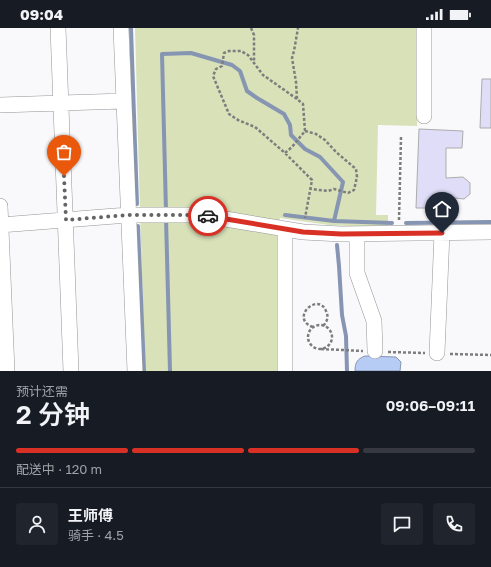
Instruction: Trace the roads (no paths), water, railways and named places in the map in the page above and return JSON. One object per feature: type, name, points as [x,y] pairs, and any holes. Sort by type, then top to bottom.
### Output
[{"type":"street","points":[[58,28],[71,371]]},
{"type":"street","points":[[121,28],[135,371]]},
{"type":"street","points":[[424,28],[424,116]]},
{"type":"street","points":[[0,105],[124,101]]},
{"type":"street","points":[[0,206],[7,371]]},
{"type":"street","points":[[0,225],[128,215],[202,215],[303,232],[341,234],[491,232]]},
{"type":"street","points":[[285,229],[285,371]]},
{"type":"street","points":[[438,353],[442,233]]},
{"type":"street","points":[[357,234],[357,273],[374,321],[375,351]]},
{"type":"water","points":[[365,356],[396,357],[401,362],[400,371],[355,371],[357,362],[360,358]]},
{"type":"waterway","points":[[131,28],[137,204]]},
{"type":"waterway","points":[[166,211],[162,54],[191,53],[232,65],[240,71],[247,91],[284,114],[290,125],[291,135],[305,149],[320,157],[343,182],[334,221]]},
{"type":"waterway","points":[[285,215],[334,221],[392,223]]},
{"type":"waterway","points":[[166,218],[170,371]]},
{"type":"waterway","points":[[406,223],[491,222]]},
{"type":"waterway","points":[[138,226],[144,371]]},
{"type":"waterway","points":[[337,245],[342,315],[346,336],[347,371]]}]
